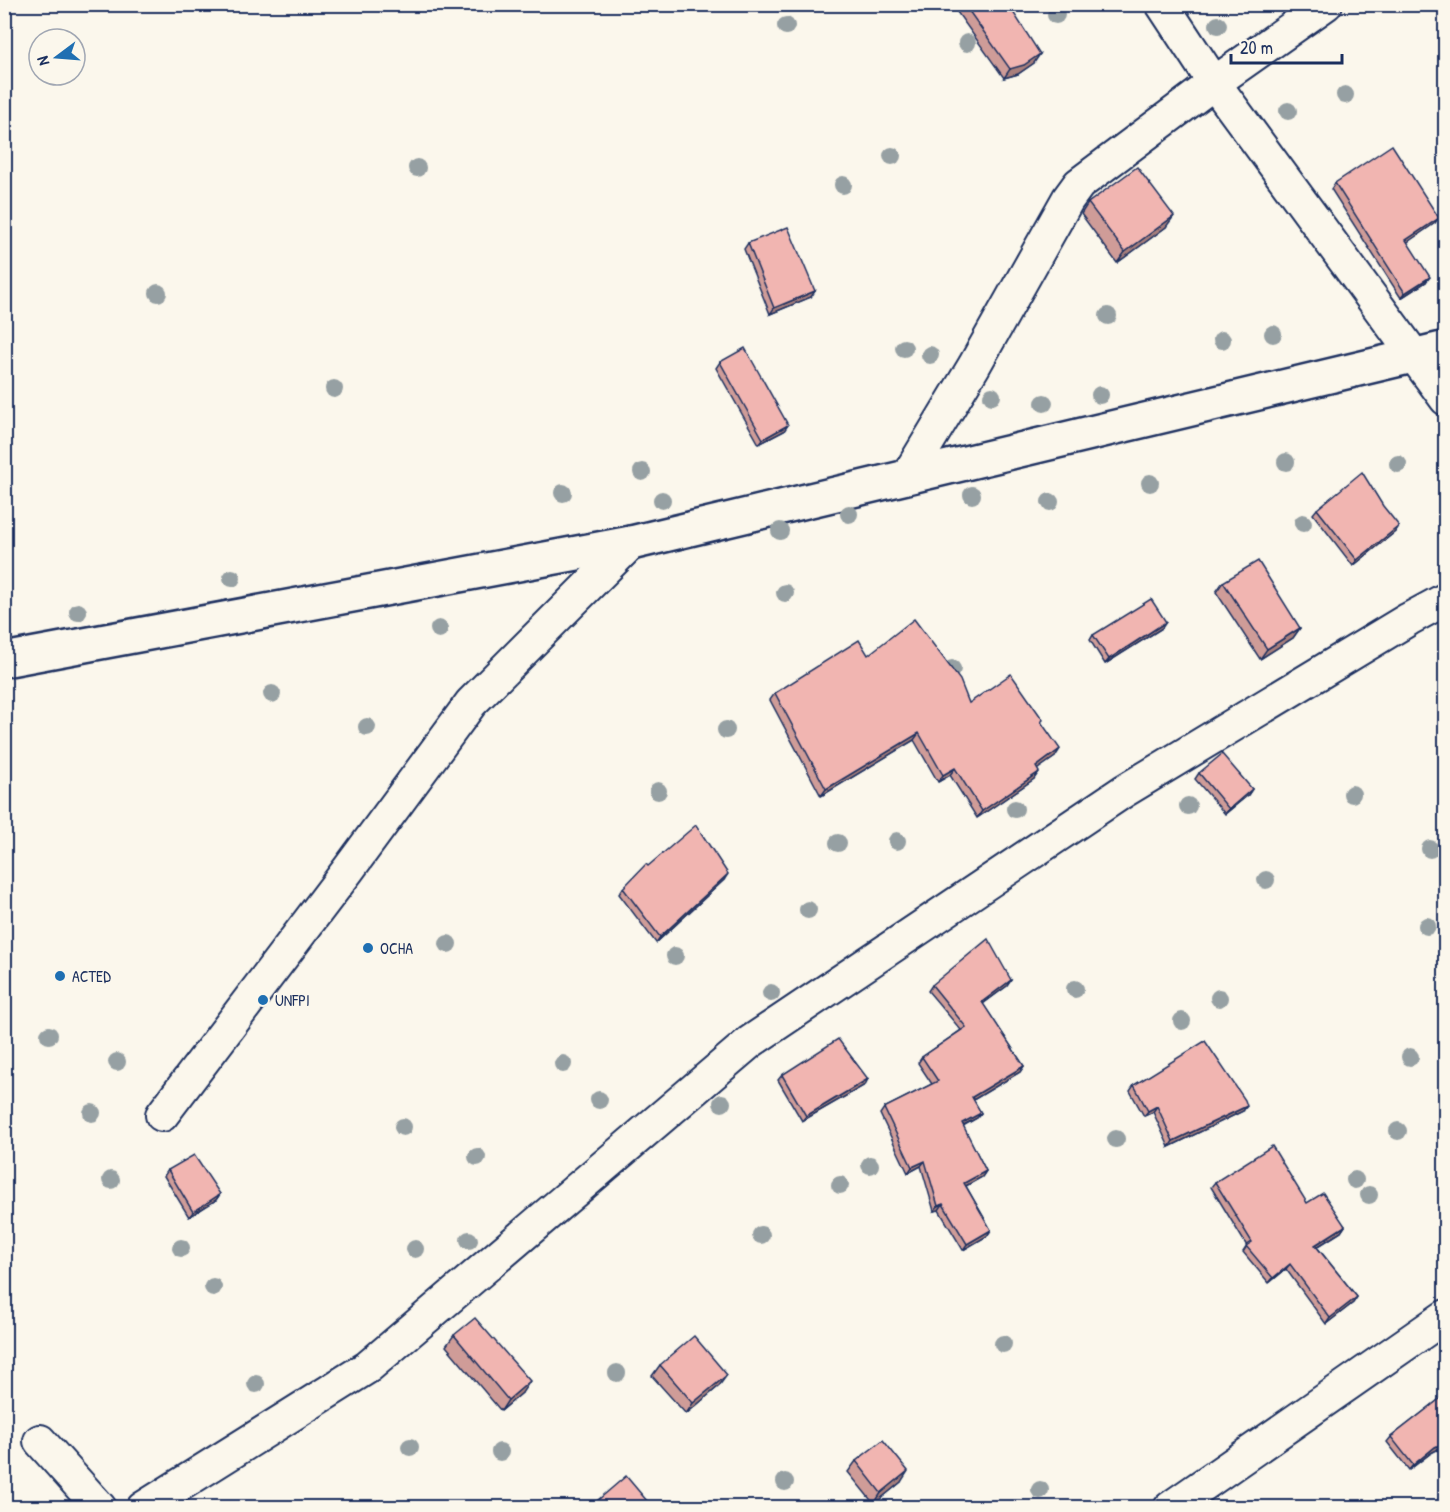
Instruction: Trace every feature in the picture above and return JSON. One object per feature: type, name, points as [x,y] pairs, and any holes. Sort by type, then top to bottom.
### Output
[{"type":"main road","points":[[4,660],[631,543],[1446,348]]},
{"type":"street","points":[[1162,4],[1214,83],[1446,399]]},
{"type":"street","points":[[907,477],[974,366],[1068,199],[1079,184],[1214,83],[1326,4]]},
{"type":"street","points":[[162,1115],[341,880],[471,703],[631,543]]},
{"type":"street","points":[[143,1508],[368,1367],[750,1042],[1124,791],[1446,599]]},
{"type":"street","points":[[1170,1508],[1446,1316]]},
{"type":"street","points":[[40,1442],[100,1508]]},
{"type":"building","points":[[964,4],[1008,4],[1040,54],[1024,65],[1010,69]]},
{"type":"building","points":[[1392,145],[1439,218],[1406,240],[1430,277],[1405,293],[1335,183]]},
{"type":"building","points":[[1137,167],[1174,216],[1125,252],[1088,203]]},
{"type":"building","points":[[788,227],[815,291],[774,308],[748,243]]},
{"type":"building","points":[[745,348],[788,425],[763,439],[720,362]]},
{"type":"building","points":[[1362,472],[1383,506],[1399,526],[1357,560],[1317,509]]},
{"type":"building","points":[[1258,561],[1300,628],[1267,649],[1223,582]]},
{"type":"building","points":[[1151,599],[1166,622],[1109,659],[1093,635]]},
{"type":"building","points":[[914,619],[960,680],[969,703],[1011,674],[1060,749],[1036,767],[1039,772],[982,811],[955,768],[943,775],[919,733],[826,789],[775,693],[859,640],[868,655]]},
{"type":"building","points":[[1222,754],[1252,789],[1229,809],[1199,773]]},
{"type":"building","points":[[696,825],[728,874],[660,937],[623,888],[646,864],[648,866]]},
{"type":"building","points":[[988,939],[1011,980],[982,1002],[1024,1066],[972,1097],[981,1113],[962,1123],[986,1171],[964,1183],[991,1230],[967,1244],[943,1204],[938,1206],[925,1161],[912,1167],[884,1108],[938,1081],[922,1057],[966,1027],[932,985]]},
{"type":"building","points":[[838,1039],[868,1079],[806,1116],[782,1075]]},
{"type":"building","points":[[1205,1041],[1247,1106],[1173,1141],[1157,1106],[1148,1111],[1134,1085]]},
{"type":"building","points":[[1272,1146],[1307,1203],[1323,1193],[1345,1226],[1315,1245],[1357,1297],[1330,1318],[1290,1264],[1273,1278],[1246,1246],[1252,1242],[1215,1182]]},
{"type":"building","points":[[194,1155],[220,1194],[193,1212],[168,1170]]},
{"type":"building","points":[[475,1318],[530,1381],[508,1400],[454,1335]]},
{"type":"building","points":[[694,1336],[727,1375],[693,1403],[660,1365]]},
{"type":"building","points":[[1446,1394],[1446,1442],[1435,1447],[1413,1465],[1391,1437]]},
{"type":"building","points":[[883,1440],[908,1471],[881,1493],[856,1461]]},
{"type":"building","points":[[626,1476],[653,1508],[593,1508],[591,1506]]},
{"type":"place","name":"OCHA","points":[[368,948]]},
{"type":"place","name":"ACTED","points":[[60,976]]},
{"type":"place","name":"UNFPI","points":[[263,1000]]}]
